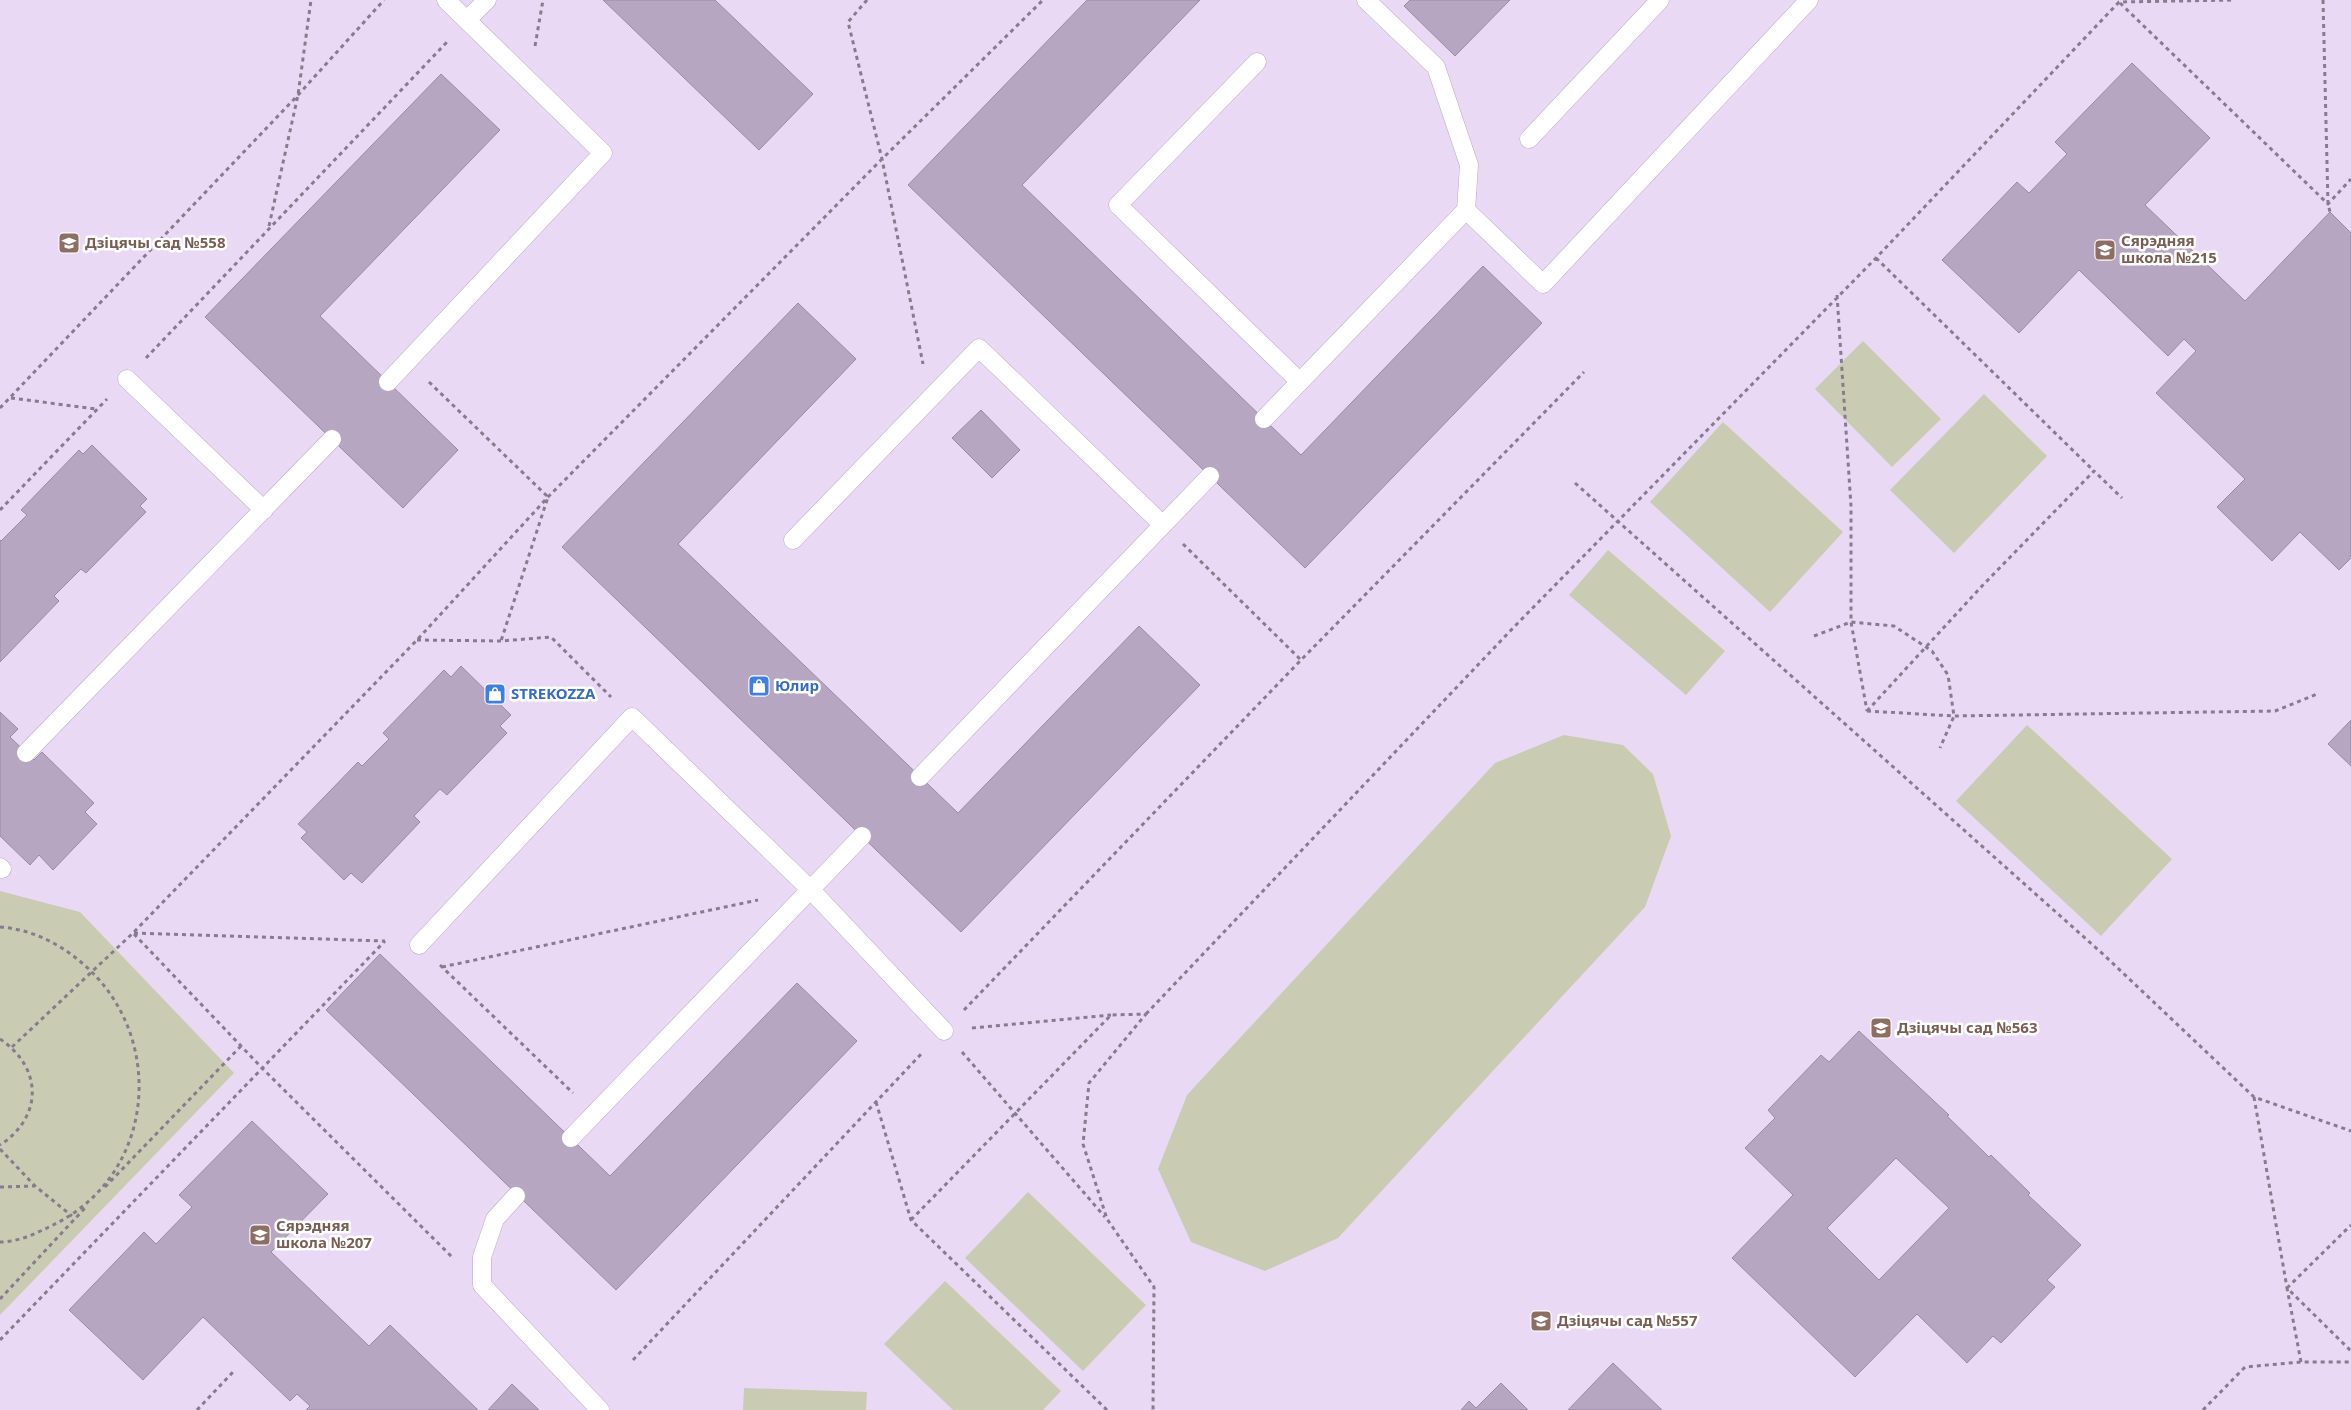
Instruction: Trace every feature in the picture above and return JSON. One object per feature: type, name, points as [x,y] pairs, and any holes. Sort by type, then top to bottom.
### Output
[{"type":"lane","points":[[388,382],[603,153],[446,0]]},
{"type":"lane","points":[[467,20],[487,0]]},
{"type":"lane","points":[[1264,419],[1466,210],[1469,165],[1436,67],[1366,0]]},
{"type":"lane","points":[[1529,139],[1660,0]]},
{"type":"lane","points":[[1466,210],[1543,284],[1809,0]]},
{"type":"lane","points":[[1257,62],[1118,205],[1299,381]]},
{"type":"lane","points":[[792,540],[929,397],[979,348],[1163,525]]},
{"type":"lane","points":[[127,379],[264,510]]},
{"type":"lane","points":[[26,753],[332,439]]},
{"type":"lane","points":[[920,777],[1210,476]]},
{"type":"lane","points":[[419,944],[632,717],[810,889],[944,1031]]},
{"type":"lane","points":[[571,1138],[862,836]]},
{"type":"lane","points":[[516,1196],[495,1218],[482,1257],[482,1285],[600,1410]]},
{"type":"path","points":[[269,227],[298,95],[311,0]]},
{"type":"path","points":[[0,408],[298,95],[384,0]]},
{"type":"path","points":[[529,81],[543,0]]},
{"type":"path","points":[[867,0],[848,22],[882,159],[929,397]]},
{"type":"path","points":[[12,1047],[133,933],[417,640],[548,497],[882,159],[1043,0]]},
{"type":"path","points":[[1107,1219],[1083,1144],[1089,1083],[1146,1014],[1513,628],[1837,295],[1876,258],[2119,2],[2235,0]]},
{"type":"path","points":[[2323,0],[2328,204],[2330,212]]},
{"type":"path","points":[[2119,2],[2328,204]]},
{"type":"path","points":[[0,510],[127,379],[467,20]]},
{"type":"path","points":[[2328,204],[2351,179]]},
{"type":"path","points":[[1876,258],[2122,498]]},
{"type":"path","points":[[1837,295],[1851,506],[1851,622],[1867,711]]},
{"type":"path","points":[[408,361],[548,497]]},
{"type":"path","points":[[633,1360],[876,1101],[1302,660],[1584,372]]},
{"type":"path","points":[[10,398],[97,409]]},
{"type":"path","points":[[1867,711],[1982,586],[2094,471]]},
{"type":"path","points":[[1576,483],[2104,954],[2254,1097],[2351,1131]]},
{"type":"path","points":[[501,641],[548,497]]},
{"type":"path","points":[[1163,525],[1302,660]]},
{"type":"path","points":[[1814,636],[1851,622],[1894,626],[1932,650],[1948,674],[1954,716],[1940,748]]},
{"type":"path","points":[[417,640],[501,641],[551,637],[632,717]]},
{"type":"path","points":[[1867,711],[1954,716],[2275,711],[2317,694]]},
{"type":"path","points":[[442,967],[762,899]]},
{"type":"path","points":[[0,927],[27,932],[50,941],[70,953],[93,972],[119,1005],[129,1027],[140,1074],[138,1106],[128,1145],[118,1166],[91,1202],[72,1216],[34,1235],[0,1242]]},
{"type":"path","points":[[133,933],[385,941],[419,944],[594,1114]]},
{"type":"path","points":[[133,933],[263,1069],[442,1248],[482,1285]]},
{"type":"path","points":[[0,1340],[385,941]]},
{"type":"path","points":[[944,1031],[1110,1015],[1146,1014]]},
{"type":"path","points":[[911,1220],[1110,1015]]},
{"type":"path","points":[[944,1031],[1107,1219],[1154,1287],[1153,1410]]},
{"type":"path","points":[[0,1039],[12,1047],[23,1060],[30,1076],[32,1092],[30,1109],[24,1124],[0,1147],[35,1186],[72,1216]]},
{"type":"path","points":[[0,1299],[241,1046]]},
{"type":"path","points":[[2254,1097],[2301,1362]]},
{"type":"path","points":[[876,1101],[911,1220],[1107,1410]]},
{"type":"path","points":[[0,1188],[35,1186]]},
{"type":"path","points":[[2287,1288],[2351,1225]]},
{"type":"path","points":[[2287,1288],[2351,1352]]},
{"type":"path","points":[[2204,1410],[2245,1367],[2301,1362],[2351,1362]]},
{"type":"path","points":[[196,1410],[233,1372]]},
{"type":"green space","points":[[1863,341],[1941,419],[1892,467],[1815,389]]},
{"type":"green space","points":[[1984,394],[2047,456],[1954,553],[1890,490]]},
{"type":"green space","points":[[1723,422],[1843,532],[1770,612],[1650,502]]},
{"type":"green space","points":[[1608,550],[1725,651],[1686,695],[1569,595]]},
{"type":"green space","points":[[2027,725],[2172,859],[2101,936],[1956,801]]},
{"type":"green space","points":[[1564,735],[1623,745],[1653,774],[1671,836],[1645,907],[1338,1238],[1265,1271],[1191,1242],[1158,1169],[1187,1095],[1495,763]]},
{"type":"green space","points":[[0,891],[80,912],[234,1073],[0,1315]]},
{"type":"green space","points":[[1028,1192],[1146,1305],[1083,1371],[965,1258]]},
{"type":"green space","points":[[945,1281],[1061,1391],[1043,1410],[953,1410],[884,1344]]},
{"type":"green space","points":[[744,1388],[867,1392],[866,1410],[743,1410]]},
{"type":"building","points":[[603,0],[715,0],[813,94],[759,150]]},
{"type":"building","points":[[1087,0],[1200,0],[1022,185],[1301,455],[1483,266],[1542,323],[1305,568],[908,185]]},
{"type":"building","points":[[1410,0],[1510,0],[1455,56],[1404,6]]},
{"type":"building","points":[[2132,63],[2210,138],[2145,205],[2245,301],[2330,212],[2351,233],[2351,558],[2339,570],[2300,532],[2272,561],[2217,507],[2245,479],[2156,393],[2196,351],[2184,339],[2168,356],[2079,270],[2019,333],[1942,260],[2017,182],[2029,193],[2067,154],[2055,142]]},
{"type":"building","points":[[441,74],[500,130],[320,316],[458,450],[403,508],[205,317]]},
{"type":"building","points":[[798,303],[856,359],[678,544],[958,813],[1139,626],[1200,685],[961,932],[562,547]]},
{"type":"building","points":[[981,410],[1020,450],[992,478],[952,438]]},
{"type":"building","points":[[92,445],[147,499],[140,506],[146,512],[86,573],[81,569],[54,596],[59,601],[0,662],[0,540],[27,515],[21,510],[79,450],[83,454]]},
{"type":"building","points":[[461,666],[511,715],[500,726],[507,733],[447,795],[440,789],[414,816],[420,822],[362,883],[351,873],[344,880],[301,838],[307,832],[298,824],[358,762],[362,766],[389,739],[383,733],[444,670],[451,677]]},
{"type":"building","points":[[0,712],[18,729],[10,737],[34,760],[42,752],[94,803],[85,812],[97,824],[53,870],[39,855],[30,865],[0,836]]},
{"type":"building","points":[[2351,720],[2351,766],[2328,744]]},
{"type":"building","points":[[380,954],[610,1176],[797,983],[857,1041],[616,1290],[326,1010]]},
{"type":"building","points":[[1859,1031],[1949,1115],[1947,1116],[1989,1157],[1991,1155],[2030,1193],[2028,1195],[2081,1245],[2047,1280],[2055,1287],[2001,1343],[1993,1336],[1967,1363],[1917,1314],[1855,1377],[1732,1258],[1793,1195],[1745,1148],[1775,1118],[1768,1110],[1821,1055],[1829,1062]],"holes":[[[1896,1158],[1949,1208],[1879,1280],[1827,1228]]]},
{"type":"building","points":[[252,1121],[328,1194],[271,1252],[369,1346],[390,1325],[478,1410],[306,1410],[310,1406],[297,1394],[290,1401],[203,1317],[143,1380],[69,1310],[144,1232],[156,1244],[192,1207],[179,1195]]},
{"type":"building","points":[[1613,1363],[1662,1410],[1568,1410]]},
{"type":"building","points":[[1501,1383],[1528,1410],[1461,1410],[1469,1401],[1476,1408]]},
{"type":"building","points":[[512,1384],[539,1410],[488,1410]]},
{"type":"place","name":"Дзіцячы сад №558","points":[[69,243]]},
{"type":"place","name":"Сярэдняя школа №215","points":[[2105,250]]},
{"type":"place","name":"Юлир","points":[[759,686]]},
{"type":"place","name":"STREKOZZA","points":[[495,694]]},
{"type":"place","name":"Дзіцячы сад №563","points":[[1881,1028]]},
{"type":"place","name":"Сярэдняя школа №207","points":[[260,1235]]},
{"type":"place","name":"Дзіцячы сад №557","points":[[1541,1321]]}]
